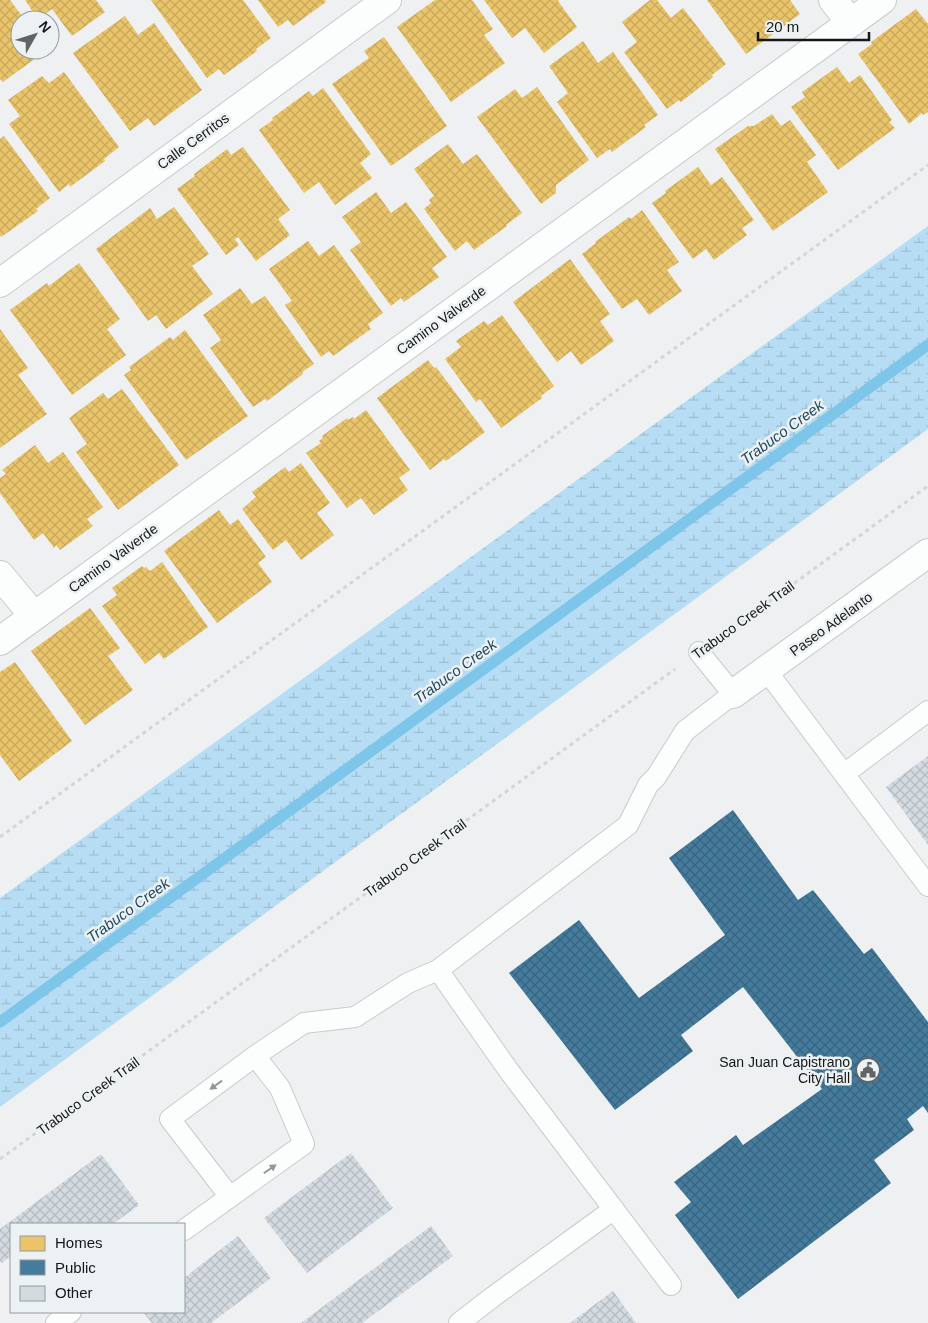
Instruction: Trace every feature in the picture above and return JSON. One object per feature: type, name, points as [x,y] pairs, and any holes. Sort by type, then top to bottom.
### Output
[{"type":"street","name":"Calle Cerritos","points":[[0,283],[387,0]]},
{"type":"street","points":[[833,0],[851,23]]},
{"type":"street","name":"Camino Valverde","points":[[0,640],[882,0]]},
{"type":"street","name":"Paseo Adelanto","points":[[733,694],[928,553]]},
{"type":"street","points":[[0,575],[34,616]]},
{"type":"lane","points":[[230,1197],[170,1119],[255,1056],[304,1023],[355,1017],[408,983],[438,970],[628,825],[648,785],[656,777],[685,731],[733,694],[699,652]]},
{"type":"lane","points":[[766,670],[928,886]]},
{"type":"lane","points":[[844,774],[928,711]]},
{"type":"lane","points":[[438,970],[509,1071],[671,1285]]},
{"type":"lane","points":[[185,1229],[304,1144],[280,1088],[255,1056]]},
{"type":"lane","points":[[459,1323],[614,1209]]},
{"type":"lane","points":[[56,1323],[70,1313]]},
{"type":"path","points":[[0,837],[928,165]]},
{"type":"path","name":"Trabuco Creek Trail","points":[[0,1160],[928,486]]},
{"type":"green space","points":[[928,226],[928,429],[0,1107],[0,898]]},
{"type":"building: Homes","points":[[0,0],[10,0],[18,10],[10,10],[10,60],[33,60],[3,82],[0,79]]},
{"type":"building: Homes","points":[[25,0],[96,0],[105,12],[72,36],[60,20],[60,10],[32,10]]},
{"type":"building: Homes","points":[[151,0],[243,0],[271,38],[256,49],[257,51],[224,75],[219,69],[207,78]]},
{"type":"building: Homes","points":[[258,0],[325,0],[326,2],[293,26],[288,20],[278,27]]},
{"type":"building: Homes","points":[[435,0],[472,0],[493,29],[484,35],[505,63],[451,102],[397,27]]},
{"type":"building: Homes","points":[[484,0],[559,0],[577,27],[544,53],[525,28],[512,38]]},
{"type":"building: Homes","points":[[650,0],[657,0],[671,18],[683,8],[726,64],[712,75],[713,77],[681,102],[679,100],[667,109],[624,52],[637,42],[622,22]]},
{"type":"building: Homes","points":[[707,0],[790,0],[800,14],[746,54]]},
{"type":"building: Homes","points":[[916,9],[928,24],[928,112],[923,115],[922,113],[909,124],[858,54],[872,44],[871,42]]},
{"type":"building: Homes","points":[[125,16],[138,35],[154,23],[202,90],[154,126],[148,118],[130,131],[73,53]]},
{"type":"building: Homes","points":[[384,37],[447,126],[391,166],[332,84],[369,58],[364,51]]},
{"type":"building: Homes","points":[[583,41],[598,63],[613,52],[658,115],[644,125],[646,127],[612,152],[610,149],[597,158],[557,102],[568,93],[549,66]]},
{"type":"building: Homes","points":[[837,67],[849,83],[860,75],[892,120],[889,122],[895,128],[838,170],[791,107],[805,97],[802,92]]},
{"type":"building: Homes","points":[[64,72],[119,147],[104,159],[105,161],[70,187],[69,184],[59,192],[9,124],[20,116],[8,100],[42,76],[49,83]]},
{"type":"building: Homes","points":[[537,87],[589,160],[556,185],[556,193],[541,204],[477,117],[515,89],[522,98]]},
{"type":"building: Homes","points":[[323,88],[371,154],[360,163],[372,178],[335,205],[319,182],[304,193],[259,130],[309,91],[313,96]]},
{"type":"building: Homes","points":[[772,114],[781,126],[790,120],[816,155],[807,162],[828,192],[773,231],[715,149],[748,126],[754,126]]},
{"type":"building: Homes","points":[[4,136],[50,198],[36,209],[38,211],[1,237],[0,139]]},
{"type":"building: Homes","points":[[448,144],[463,164],[477,154],[522,213],[474,250],[467,241],[455,251],[424,209],[431,203],[429,200],[434,196],[414,169]]},
{"type":"building: Homes","points":[[243,147],[290,210],[278,219],[290,235],[256,261],[238,237],[235,239],[239,245],[226,255],[177,189],[227,149],[231,155]]},
{"type":"building: Homes","points":[[698,167],[711,185],[722,177],[754,220],[742,228],[747,235],[714,260],[706,249],[693,259],[652,203]]},
{"type":"building: Homes","points":[[376,192],[391,213],[406,202],[447,257],[432,268],[439,277],[404,302],[401,298],[391,306],[350,250],[361,242],[342,217]]},
{"type":"building: Homes","points":[[174,207],[209,254],[192,266],[213,294],[166,329],[156,315],[148,321],[96,249],[150,208],[157,219]]},
{"type":"building: Homes","points":[[642,210],[679,262],[667,270],[682,291],[649,315],[637,299],[622,309],[582,254],[629,217],[631,219]]},
{"type":"building: Homes","points":[[308,241],[319,256],[334,245],[383,313],[368,324],[371,329],[333,356],[329,351],[321,357],[285,305],[292,301],[269,269]]},
{"type":"building: Homes","points":[[570,259],[610,314],[600,321],[614,341],[581,365],[571,351],[557,362],[513,302]]},
{"type":"building: Homes","points":[[79,263],[120,319],[107,329],[126,355],[72,395],[10,310],[47,283],[49,286]]},
{"type":"building: Homes","points":[[240,288],[252,304],[265,296],[314,364],[267,401],[265,399],[253,407],[210,348],[221,340],[203,315]]},
{"type":"building: Homes","points":[[502,315],[554,386],[541,396],[542,398],[501,428],[480,399],[476,402],[445,359],[461,347],[456,341],[484,321],[488,325]]},
{"type":"building: Homes","points":[[0,329],[28,368],[18,375],[47,414],[0,448]]},
{"type":"building: Homes","points":[[185,330],[248,416],[186,460],[124,375],[131,370],[129,367],[170,337],[173,340]]},
{"type":"building: Homes","points":[[428,360],[434,368],[436,367],[485,432],[446,461],[444,459],[430,470],[377,398]]},
{"type":"building: Homes","points":[[122,389],[179,465],[118,510],[76,452],[87,444],[69,418],[103,393],[108,399]]},
{"type":"building: Homes","points":[[366,410],[410,470],[399,478],[408,490],[374,515],[361,498],[347,508],[306,453],[321,443],[319,441],[323,438],[322,436],[347,418],[348,420],[353,417],[354,419]]},
{"type":"building: Homes","points":[[35,445],[48,463],[63,452],[103,507],[87,519],[93,526],[60,550],[56,545],[54,548],[43,533],[34,540],[0,493],[0,478],[6,474],[2,470]]},
{"type":"building: Homes","points":[[301,463],[330,503],[317,513],[334,535],[301,560],[286,540],[273,550],[242,509],[256,497],[252,492],[285,467],[289,472]]},
{"type":"building: Homes","points":[[219,510],[230,525],[238,519],[266,557],[258,563],[272,582],[217,623],[164,551]]},
{"type":"building: Homes","points":[[162,562],[208,627],[164,659],[159,653],[145,664],[102,606],[117,595],[112,588],[142,566],[150,571]]},
{"type":"building: Homes","points":[[90,608],[120,648],[108,656],[133,690],[85,725],[31,651]]},
{"type":"building: Homes","points":[[15,662],[72,741],[19,781],[0,755],[0,672]]},
{"type":"building: Public","name":"San Juan Capistrano City Hall","points":[[733,810],[798,900],[813,890],[864,954],[872,948],[928,1022],[928,1113],[923,1106],[907,1119],[914,1130],[874,1160],[891,1183],[738,1299],[675,1215],[691,1202],[674,1182],[736,1135],[743,1145],[822,1089],[743,987],[681,1035],[693,1051],[615,1110],[509,973],[579,920],[639,998],[725,935],[669,858]]},
{"type":"building: Other","points":[[928,756],[928,845],[886,787]]},
{"type":"building: Other","points":[[351,1153],[393,1208],[307,1273],[264,1218]]},
{"type":"building: Other","points":[[101,1154],[139,1205],[114,1223],[10,1223],[10,1257],[2,1263],[0,1261],[0,1229]]},
{"type":"building: Other","points":[[431,1226],[453,1256],[362,1323],[301,1323]]},
{"type":"building: Other","points":[[238,1236],[271,1278],[211,1323],[152,1323],[144,1313],[185,1313],[185,1277]]},
{"type":"building: Other","points":[[613,1291],[636,1323],[570,1323]]},
{"type":"waterway","name":"Trabuco Creek","points":[[0,1022],[928,345]]},
{"type":"place","name":"San Juan Capistrano City Hall","points":[[868,1070]]}]
